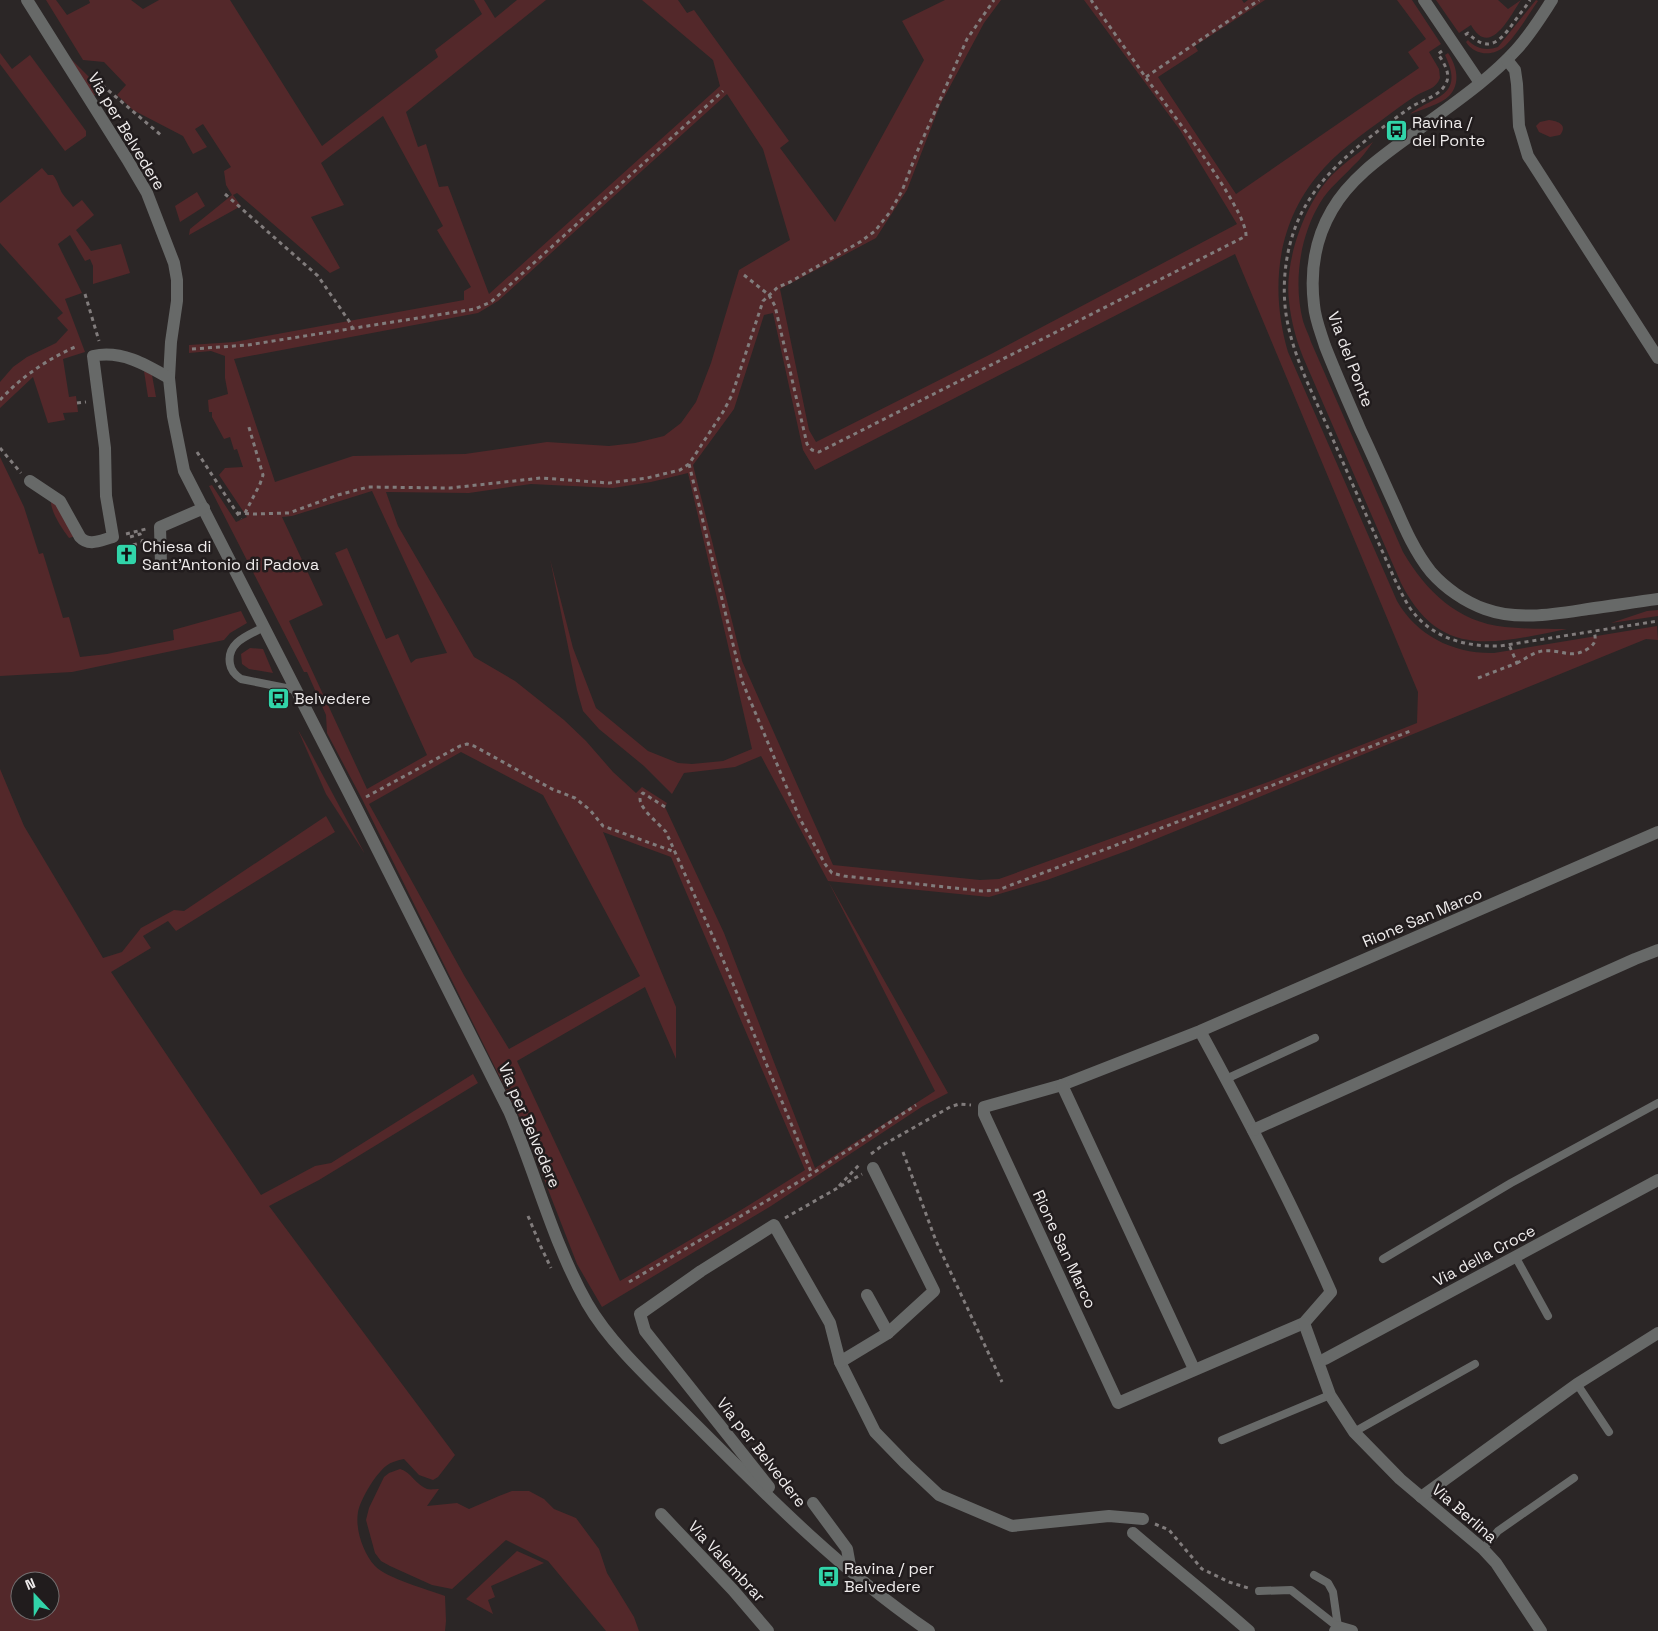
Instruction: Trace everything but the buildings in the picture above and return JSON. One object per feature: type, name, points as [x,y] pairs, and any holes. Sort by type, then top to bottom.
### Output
[{"type":"street","name":"Via per Belvedere","points":[[26,0],[147,193],[174,262],[177,280],[177,301],[169,378],[173,416],[184,470],[509,1111],[567,1262],[587,1303],[613,1338],[646,1374],[798,1525],[900,1611],[929,1631]]},
{"type":"street","points":[[1424,0],[1480,83]]},
{"type":"street","name":"Via del Ponte","points":[[1552,0],[1527,36],[1507,60],[1480,83],[1387,153],[1356,179],[1344,192],[1331,211],[1316,249],[1312,268],[1314,308],[1332,363],[1404,526],[1418,554],[1432,573],[1448,588],[1472,603],[1486,609],[1510,615],[1545,615],[1658,598]]},
{"type":"street","points":[[1507,60],[1514,70],[1517,84],[1519,126],[1528,156],[1658,358]]},
{"type":"street","points":[[30,480],[58,498],[84,541],[89,543],[113,537],[106,496],[105,448],[93,356],[114,354],[155,369],[169,378]]},
{"type":"street","points":[[161,564],[160,527],[204,508]]},
{"type":"street","name":"Rione San Marco","points":[[1200,1031],[1253,1130],[1313,1251],[1331,1292],[1304,1323],[1118,1403],[984,1114],[984,1107],[1062,1085],[1200,1031],[1658,832]]},
{"type":"street","points":[[1253,1130],[1635,958],[1658,950]]},
{"type":"street","points":[[1062,1085],[1194,1369]]},
{"type":"street","points":[[840,1362],[888,1333],[934,1291],[873,1168]]},
{"type":"street","name":"Via della Croce","points":[[1325,1359],[1658,1180]]},
{"type":"street","name":"Via per Belvedere","points":[[774,1225],[701,1271],[640,1314],[645,1331],[798,1525]]},
{"type":"street","points":[[774,1225],[830,1323],[840,1362],[875,1432],[940,1495],[1012,1526],[1109,1516],[1143,1519]]},
{"type":"street","points":[[867,1295],[888,1333]]},
{"type":"street","points":[[1304,1323],[1330,1395]]},
{"type":"street","points":[[1421,1496],[1576,1384],[1658,1333]]},
{"type":"street","name":"Via Berlina","points":[[1330,1395],[1354,1432],[1400,1479],[1483,1548],[1496,1562],[1542,1631]]},
{"type":"street","points":[[813,1503],[847,1549],[851,1571]]},
{"type":"street","name":"Via Valembrar","points":[[661,1514],[733,1590],[768,1631]]},
{"type":"street","points":[[1134,1533],[1248,1631]]},
{"type":"street","points":[[1336,1629],[1352,1631]]},
{"type":"lane","points":[[264,627],[245,637],[232,647],[229,661],[231,669],[241,679],[296,690]]},
{"type":"lane","points":[[1226,1079],[1315,1038]]},
{"type":"lane","points":[[1383,1259],[1511,1183],[1658,1103]]},
{"type":"lane","points":[[1515,1256],[1548,1316]]},
{"type":"lane","points":[[1354,1432],[1475,1364]]},
{"type":"lane","points":[[1576,1384],[1609,1432]]},
{"type":"lane","points":[[1222,1440],[1330,1395]]},
{"type":"lane","points":[[1483,1548],[1498,1531],[1574,1478]]},
{"type":"lane","points":[[1314,1575],[1328,1583],[1333,1592],[1336,1629]]},
{"type":"lane","points":[[1259,1591],[1291,1590],[1336,1629]]},
{"type":"path","points":[[237,513],[289,513],[338,495],[368,487],[450,488],[540,478],[610,483],[648,478],[680,470],[689,464],[732,395],[763,301],[778,287],[821,264],[875,231],[890,212],[902,191],[917,152],[967,39],[994,0]]},
{"type":"path","points":[[744,275],[769,296],[775,306],[807,444],[812,450],[819,452],[1246,236],[1242,219],[1213,172],[1091,0]]},
{"type":"path","points":[[1146,77],[1259,0]]},
{"type":"path","points":[[1464,36],[1468,33],[1477,42],[1486,45],[1496,42],[1505,34],[1530,0]]},
{"type":"path","points":[[1438,54],[1446,68],[1447,83],[1436,94],[1409,109],[1341,160],[1319,184],[1295,228],[1286,263],[1284,281],[1286,315],[1294,347],[1303,371],[1395,580],[1411,609],[1431,629],[1453,640],[1480,647],[1509,645],[1658,621]]},
{"type":"path","points":[[95,78],[162,136]]},
{"type":"path","points":[[192,349],[248,345],[353,329],[475,309],[491,302],[723,91]]},
{"type":"path","points":[[225,194],[318,276],[353,329]]},
{"type":"path","points":[[84,294],[103,354]]},
{"type":"path","points":[[0,400],[37,367],[77,346]]},
{"type":"path","points":[[245,513],[263,476],[248,424]]},
{"type":"path","points":[[0,448],[15,468],[30,480]]},
{"type":"path","points":[[195,450],[241,519]]},
{"type":"path","points":[[689,464],[742,681],[800,819],[832,873],[844,876],[982,891],[998,890],[1413,730]]},
{"type":"path","points":[[146,550],[140,534],[129,535],[147,528]]},
{"type":"path","points":[[133,545],[149,539]]},
{"type":"path","points":[[1478,678],[1543,651],[1554,651],[1572,655],[1579,654],[1594,645],[1596,640],[1594,631]]},
{"type":"path","points":[[1509,645],[1517,663]]},
{"type":"path","points":[[362,799],[467,744],[474,746],[552,789],[574,798],[590,810],[603,826],[675,852]]},
{"type":"path","points":[[665,807],[648,795],[640,796],[639,799],[642,807],[661,824],[666,832],[719,950],[812,1174]]},
{"type":"path","points":[[839,1186],[865,1159],[884,1144],[944,1110],[959,1104],[984,1107]]},
{"type":"path","points":[[630,1282],[812,1174],[916,1105]]},
{"type":"path","points":[[903,1152],[936,1241],[1002,1382]]},
{"type":"path","points":[[774,1225],[873,1168]]},
{"type":"path","points":[[528,1216],[554,1273]]},
{"type":"path","points":[[1143,1519],[1169,1530],[1202,1569],[1229,1582],[1259,1591]]},
{"type":"shaded area","points":[[46,0],[56,0],[67,15],[90,3],[89,0],[131,0],[143,9],[159,0],[230,0],[322,146],[438,57],[435,50],[482,14],[474,0],[484,0],[495,18],[517,0],[546,0],[406,112],[418,147],[426,144],[439,187],[448,186],[489,294],[720,86],[713,60],[642,0],[678,0],[687,13],[694,10],[789,141],[780,148],[835,222],[924,60],[902,21],[945,0],[1001,0],[984,23],[940,105],[907,190],[876,238],[780,289],[809,430],[816,442],[993,353],[1237,224],[1180,130],[1084,0],[1242,0],[1244,3],[1248,0],[1265,0],[1195,46],[1198,51],[1158,77],[1236,194],[1419,68],[1408,52],[1426,39],[1397,0],[1412,0],[1441,44],[1429,52],[1439,69],[1440,78],[1433,87],[1409,100],[1341,152],[1324,168],[1308,188],[1296,209],[1287,231],[1281,255],[1279,279],[1282,328],[1288,352],[1397,601],[1405,613],[1426,633],[1451,646],[1465,650],[1494,653],[1657,626],[1658,640],[1646,639],[1129,850],[1047,880],[989,897],[828,881],[948,1093],[923,1106],[771,1206],[602,1307],[577,1264],[521,1120],[362,799],[327,733],[326,715],[307,672],[304,672],[209,486],[212,485],[236,522],[247,517],[219,475],[225,468],[243,467],[237,449],[234,450],[230,437],[224,439],[212,417],[212,412],[209,412],[208,400],[228,394],[225,378],[225,356],[211,351],[189,353],[189,345],[234,342],[464,300],[464,291],[471,287],[437,230],[443,226],[383,116],[321,163],[344,205],[311,217],[340,268],[330,273],[237,193],[233,195],[241,206],[189,235],[190,229],[232,195],[226,185],[224,171],[231,167],[203,124],[195,129],[207,147],[193,154],[183,136],[133,110],[117,95],[126,85],[104,62],[83,60]],"holes":[[[727,94],[763,149],[790,240],[739,270],[711,363],[696,402],[681,423],[664,436],[635,443],[609,446],[547,442],[465,454],[353,456],[275,482],[234,359],[478,313],[498,301]],[[1235,254],[1418,692],[1417,723],[1268,782],[999,879],[980,880],[833,865],[742,661],[693,465],[734,409],[764,315],[773,313],[803,450],[815,470]],[[688,473],[752,749],[723,761],[692,764],[678,763],[648,751],[596,708],[573,648],[550,559],[583,711],[599,729],[644,766],[672,794],[684,773],[735,767],[761,756],[828,881],[935,1091],[815,1168],[724,933],[665,807],[667,803],[642,787],[636,793],[613,772],[586,741],[564,720],[515,681],[474,657],[398,526],[386,492],[469,493],[531,484],[613,488],[651,482]],[[372,491],[447,653],[416,659],[411,663],[398,634],[386,639],[347,548],[335,553],[427,755],[367,789],[289,621],[323,605],[282,517],[292,516]],[[461,752],[543,795],[640,976],[509,1049],[465,977],[369,804]],[[603,832],[671,857],[805,1170],[620,1281],[517,1061],[645,987],[676,1059],[676,1007]]]},
{"type":"shaded area","points":[[1436,0],[1498,0],[1508,9],[1521,0],[1499,31],[1485,38],[1478,34],[1471,25],[1459,33]]},
{"type":"shaded area","points":[[1536,0],[1538,1],[1519,29],[1506,45],[1496,52],[1479,52],[1470,47],[1466,42],[1468,40],[1482,48],[1498,47]]},
{"type":"shaded area","points":[[0,53],[12,69],[30,55],[86,131],[86,136],[65,151],[0,64]]},
{"type":"shaded area","points":[[1448,53],[1454,64],[1456,75],[1453,91],[1441,102],[1410,114],[1437,98],[1449,87],[1451,79],[1450,69],[1445,55]]},
{"type":"shaded area","points":[[71,59],[101,89],[93,97]]},
{"type":"shaded area","points":[[1549,120],[1561,124],[1563,129],[1560,135],[1550,137],[1539,132],[1536,126],[1540,122]]},
{"type":"shaded area","points":[[1373,142],[1359,160],[1331,188],[1320,203],[1313,216],[1303,245],[1299,275],[1300,306],[1303,321],[1311,342],[1403,552],[1433,592],[1458,611],[1472,619],[1488,624],[1528,629],[1567,629],[1517,639],[1472,640],[1452,636],[1433,625],[1416,608],[1401,583],[1303,357],[1292,323],[1288,286],[1293,252],[1298,235],[1312,202],[1321,188],[1346,162]]},
{"type":"shaded area","points":[[42,168],[48,175],[53,175],[62,193],[73,207],[82,200],[94,215],[76,230],[91,251],[121,244],[130,273],[93,284],[93,266],[90,259],[85,261],[70,235],[58,244],[82,293],[65,299],[85,352],[63,359],[69,397],[76,396],[78,412],[63,413],[65,420],[48,423],[33,377],[0,408],[0,382],[13,367],[27,357],[56,343],[68,330],[57,318],[63,313],[0,243],[0,203]]},
{"type":"shaded area","points":[[197,192],[205,206],[180,222],[175,206]]},
{"type":"shaded area","points":[[144,371],[152,375],[156,397],[148,397]]},
{"type":"shaded area","points":[[0,457],[24,507],[39,554],[43,553],[63,618],[69,617],[80,657],[107,654],[174,640],[173,630],[241,611],[247,623],[230,633],[224,640],[72,672],[0,676]]},
{"type":"shaded area","points":[[51,497],[76,536],[69,538],[63,529],[54,513]]},
{"type":"shaded area","points":[[1658,610],[1658,616],[1611,623],[1647,611]]},
{"type":"shaded area","points":[[250,648],[263,649],[273,673],[249,669],[242,664],[241,654]]},
{"type":"shaded area","points":[[298,730],[305,742],[365,854],[326,794]]},
{"type":"shaded area","points":[[0,769],[24,826],[103,958],[122,952],[141,928],[174,910],[184,911],[326,816],[335,832],[176,931],[168,921],[143,936],[151,948],[111,972],[261,1195],[315,1166],[331,1163],[473,1074],[478,1083],[319,1180],[269,1206],[455,1455],[438,1477],[433,1480],[419,1475],[404,1459],[388,1465],[377,1475],[365,1494],[357,1519],[361,1540],[375,1566],[388,1575],[445,1596],[445,1631],[0,1631]]},
{"type":"shaded area","points":[[400,1469],[423,1487],[439,1489],[427,1506],[457,1503],[469,1509],[512,1491],[529,1491],[544,1499],[554,1509],[576,1518],[599,1549],[607,1573],[634,1617],[639,1631],[606,1631],[548,1561],[506,1540],[452,1589],[432,1585],[381,1561],[375,1553],[366,1520],[369,1508],[384,1477]]},
{"type":"shaded area","points":[[517,1551],[544,1563],[491,1586],[495,1597],[488,1600],[493,1614],[466,1599]]},
{"type":"place","name":"Ravina / del Ponte","points":[[1396,131]]},
{"type":"place","name":"Chiesa di Sant'Antonio di Padova","points":[[126,555]]},
{"type":"place","name":"Belvedere","points":[[278,698]]},
{"type":"place","name":"Ravina / per Belvedere","points":[[828,1577]]}]
